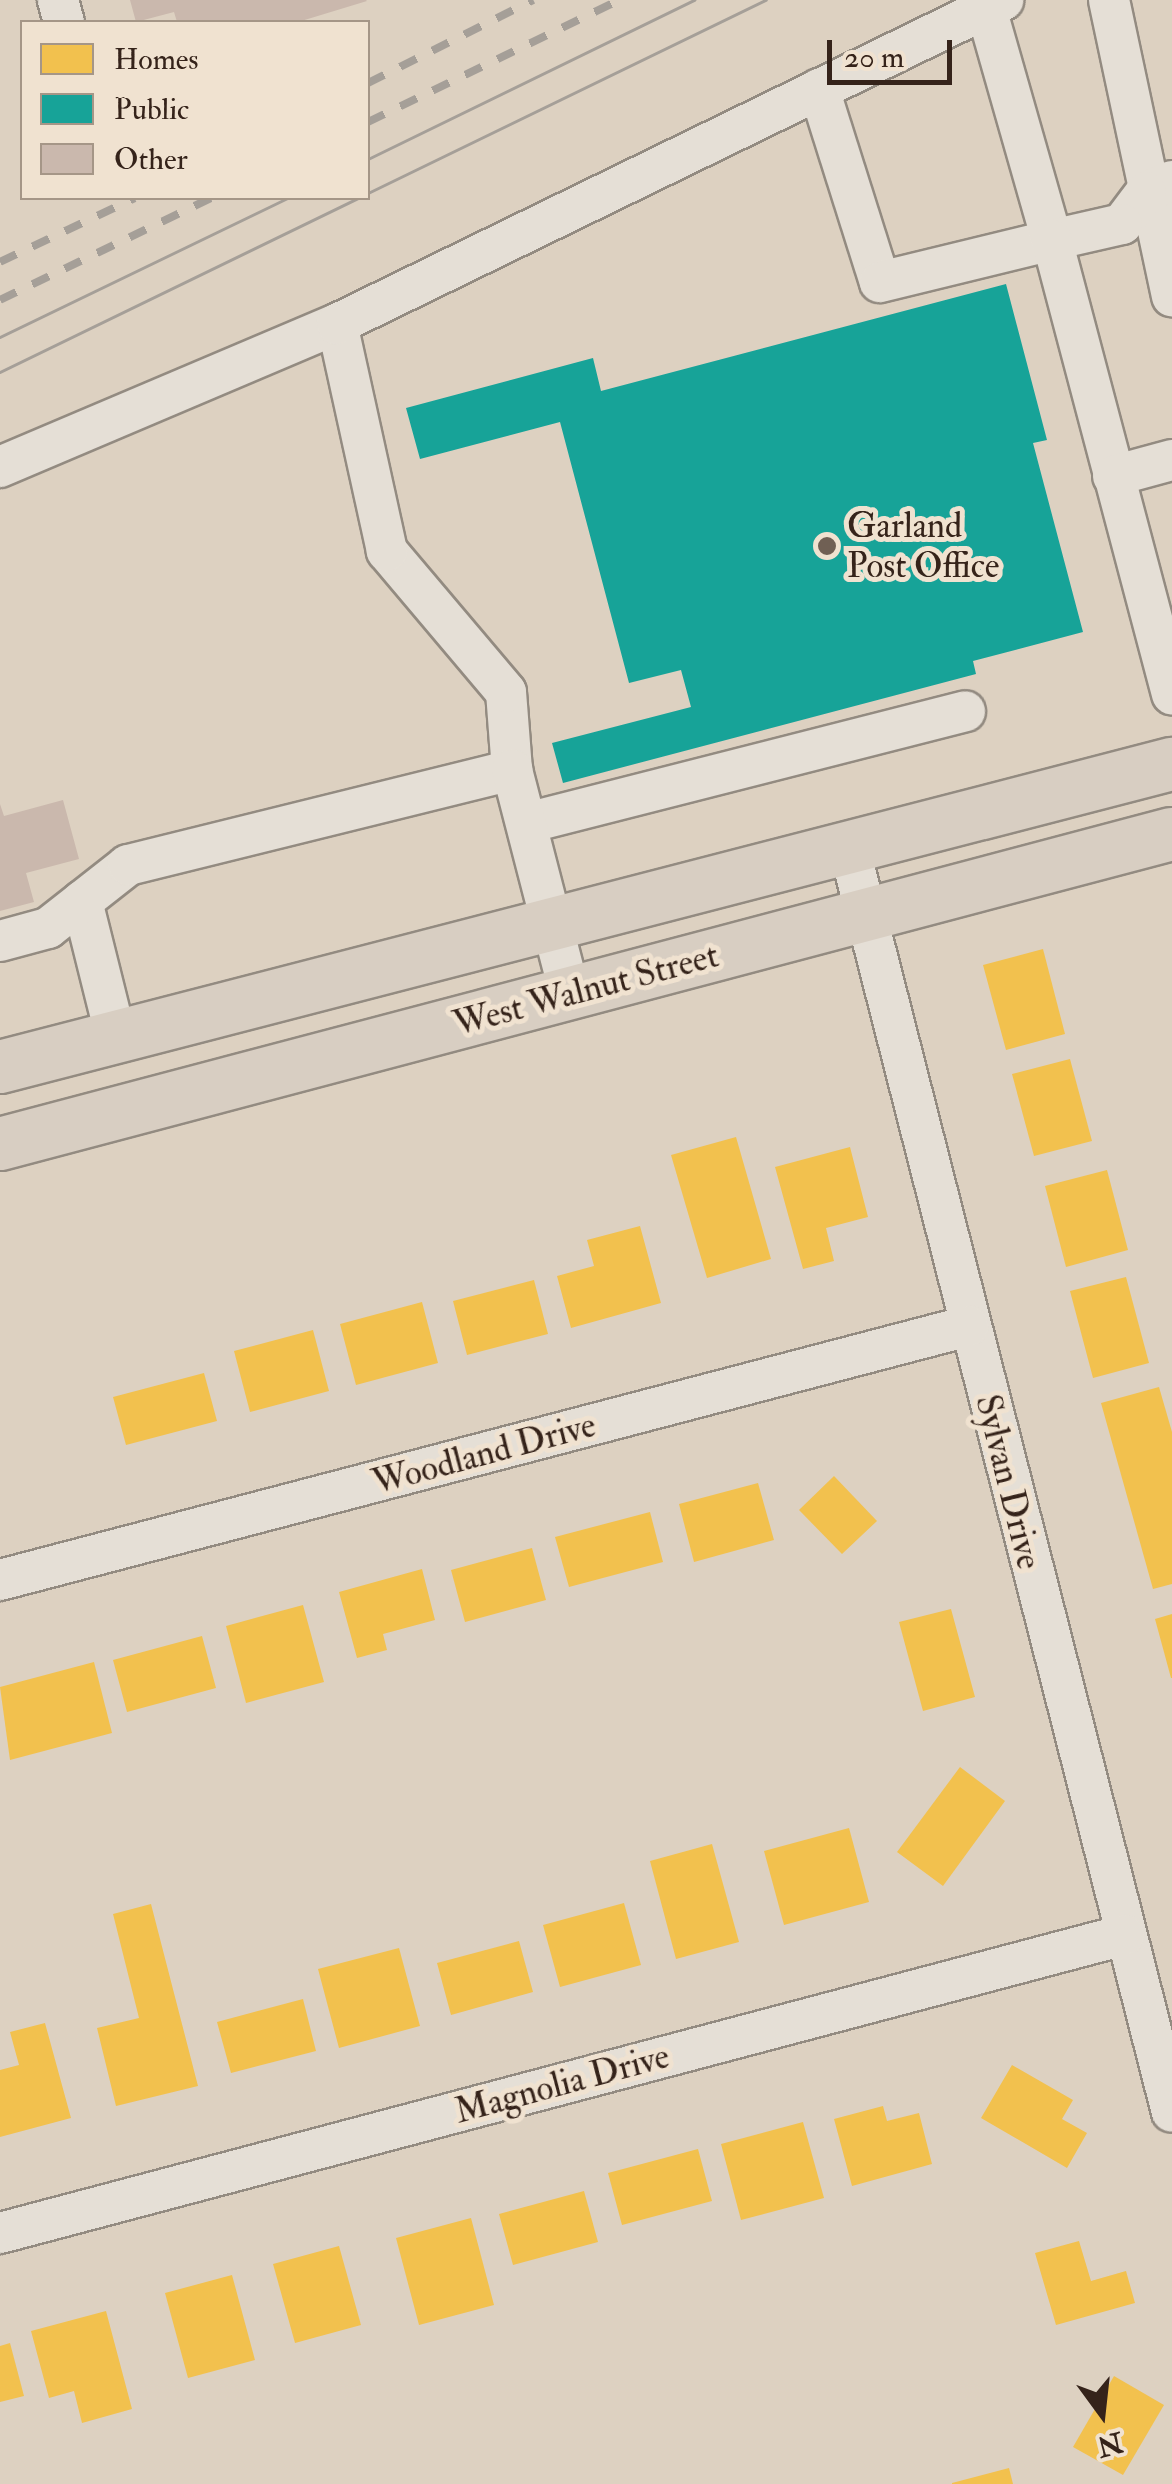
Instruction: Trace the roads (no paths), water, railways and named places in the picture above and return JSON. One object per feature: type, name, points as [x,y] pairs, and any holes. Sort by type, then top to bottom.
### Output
[{"type":"main road","name":"West Walnut Street","points":[[0,1067],[850,851],[1172,764]]},
{"type":"main road","name":"West Walnut Street","points":[[0,1144],[1172,834]]},
{"type":"street","points":[[1109,0],[1159,187],[1172,296]]},
{"type":"street","points":[[0,467],[338,324],[995,4],[1052,240],[1172,694]]},
{"type":"street","points":[[819,89],[880,282],[1122,224],[1159,187]]},
{"type":"street","points":[[338,324],[388,551],[506,692],[512,770],[570,994]]},
{"type":"street","points":[[1113,476],[1172,460]]},
{"type":"street","points":[[527,823],[965,711]]},
{"type":"street","points":[[0,940],[48,928],[128,866],[512,770]]},
{"type":"street","name":"Sylvan Drive","points":[[850,851],[968,1326],[1172,2112]]},
{"type":"street","points":[[82,902],[116,1037]]},
{"type":"street","name":"Woodland Drive","points":[[0,1580],[968,1326]]},
{"type":"street","name":"Magnolia Drive","points":[[0,2233],[1124,1935]]},
{"type":"tram line","points":[[370,158],[694,0]]},
{"type":"tram line","points":[[370,192],[766,0]]},
{"type":"tram line","points":[[0,337],[284,200]]},
{"type":"tram line","points":[[0,372],[355,200]]},
{"type":"railway","points":[[370,82],[533,0]]},
{"type":"railway","points":[[370,121],[619,0]]},
{"type":"railway","points":[[0,262],[131,200]]},
{"type":"railway","points":[[0,300],[207,200]]},
{"type":"place","name":"Garland Post Office","points":[[827,546]]}]
